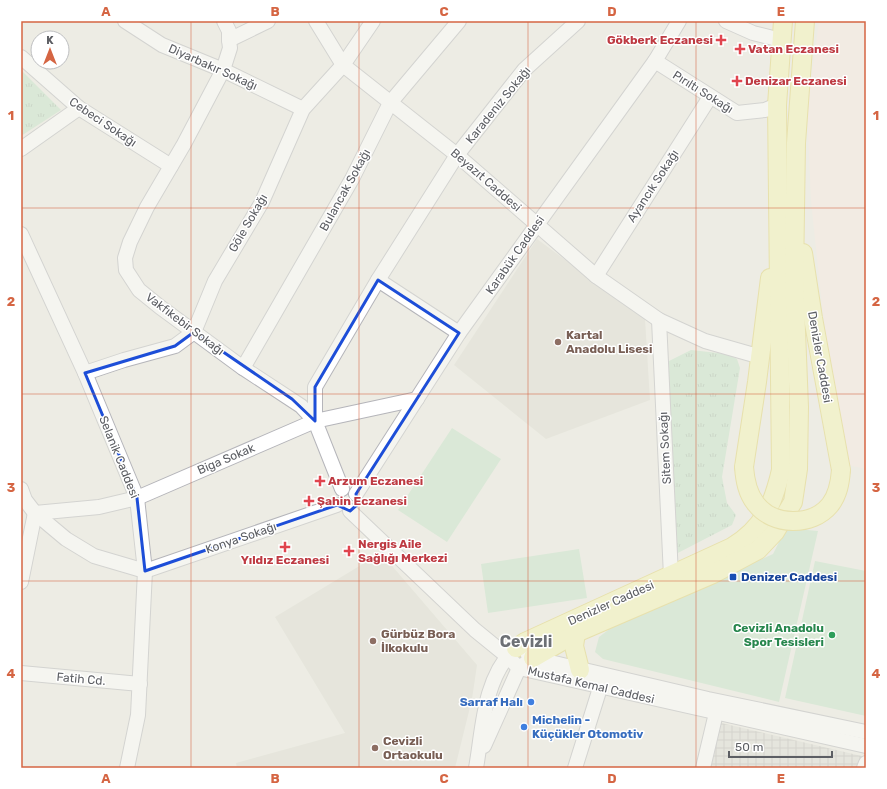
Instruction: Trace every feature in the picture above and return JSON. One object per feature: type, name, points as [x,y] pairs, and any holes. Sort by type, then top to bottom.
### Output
[{"type":"main road","name":"Denizler Caddesi","points":[[512,652],[525,642],[717,555],[746,539],[762,520],[770,507],[777,488],[781,470],[777,105],[783,21]]},
{"type":"main road","name":"Denizler Caddesi","points":[[533,658],[576,633],[713,574],[758,550],[775,532],[793,502],[798,469],[799,407],[794,280],[794,203],[796,143],[806,21]]},
{"type":"main road","name":"Denizler Caddesi","points":[[778,195],[761,357],[744,466],[748,491],[757,506],[766,513],[778,519],[787,521],[811,518],[821,513],[830,505],[836,495],[840,483],[841,470],[813,318],[794,203]]},
{"type":"main road","points":[[576,633],[574,646],[580,670]]},
{"type":"street","name":"Diyarbakır Sokağı","points":[[125,21],[162,45],[223,70],[303,109]]},
{"type":"street","points":[[224,21],[228,31],[229,40],[268,21]]},
{"type":"street","name":"Beyazıt Caddesi","points":[[316,21],[343,65],[457,155],[596,276],[659,320],[705,341],[761,357]]},
{"type":"street","name":"Göle Sokağı","points":[[194,332],[215,281],[262,202],[303,109],[343,65],[373,21]]},
{"type":"street","name":"Bulancak Sokağı","points":[[243,368],[352,179],[390,103],[459,21]]},
{"type":"street","name":"Karadeniz Sokağı","points":[[315,421],[315,387],[378,280],[457,155],[524,70],[578,21]]},
{"type":"street","name":"Karabük Caddesi","points":[[356,494],[460,333],[536,224],[655,61],[680,21]]},
{"type":"street","points":[[726,21],[753,33],[781,40]]},
{"type":"street","name":"Vakfıkebir Sokağı","points":[[229,40],[230,48],[223,70],[147,207],[130,242],[125,258],[126,270],[139,290],[243,368],[292,399],[315,421],[342,489]]},
{"type":"street","name":"Cebeci Sokağı","points":[[21,57],[79,108],[171,166]]},
{"type":"street","name":"Pırıltı Sokağı","points":[[655,61],[736,113],[759,111],[777,105]]},
{"type":"street","name":"Ayancık Sokağı","points":[[596,276],[710,97]]},
{"type":"street","points":[[21,149],[79,108]]},
{"type":"street","name":"Selanik Caddesi","points":[[21,234],[85,373],[137,498],[145,571],[138,715],[127,768]]},
{"type":"street","points":[[378,280],[460,333]]},
{"type":"street","name":"Sitem Sokağı","points":[[659,320],[671,576]]},
{"type":"street","points":[[85,373],[124,360],[175,346],[194,332]]},
{"type":"street","name":"Biga Sokak","points":[[35,513],[99,507],[137,498],[315,421],[417,399]]},
{"type":"street","points":[[350,511],[358,504],[359,498],[354,490],[347,488],[342,489],[337,494],[337,505],[341,509],[350,511],[475,630],[512,652],[533,658]]},
{"type":"street","points":[[21,490],[25,500],[35,513],[66,539],[94,556],[145,571]]},
{"type":"street","name":"Konya Sokağı","points":[[145,571],[337,505]]},
{"type":"street","points":[[21,582],[35,513]]},
{"type":"street","name":"Mustafa Kemal Caddesi","points":[[512,652],[518,668],[600,688],[866,746]]},
{"type":"street","name":"Denizler Caddesi","points":[[476,766],[488,696],[498,670],[512,652]]},
{"type":"street","name":"Mustafa Kemal Caddesi","points":[[533,658],[580,670],[866,732]]},
{"type":"street","name":"Denizler Caddesi","points":[[476,766],[518,668],[533,658]]},
{"type":"street","name":"Fatih Cd.","points":[[21,672],[140,684]]},
{"type":"street","points":[[574,768],[600,688]]},
{"type":"street","points":[[703,768],[716,713]]},
{"type":"street","points":[[864,768],[866,763]]},
{"type":"highlighted area","points":[[378,280],[459,333],[356,494],[358,504],[350,511],[337,505],[145,571],[137,498],[85,373],[175,346],[194,332],[292,399],[315,421],[315,387]]},
{"type":"shaded area","points":[[819,21],[866,21],[866,469],[843,464],[822,306],[811,201],[807,110]]},
{"type":"shaded area","name":"Kartal Anadolu Lisesi","points":[[537,239],[645,319],[650,400],[546,439],[454,365]]},
{"type":"shaded area","name":"Gürbüz Bora İlkokulu","points":[[381,553],[477,665],[472,699],[455,768],[237,768],[236,763],[345,733],[275,617]]},
{"type":"shaded area","points":[[717,722],[866,757],[866,768],[709,768]]},
{"type":"green space","points":[[21,70],[61,110],[21,136]]},
{"type":"green space","points":[[691,350],[727,354],[737,359],[740,368],[722,477],[727,503],[736,515],[732,525],[672,556],[675,508],[664,371],[669,361]]},
{"type":"green space","points":[[452,428],[501,459],[447,542],[398,510]]},
{"type":"green space","points":[[786,528],[818,531],[779,702],[603,659],[595,652],[599,637],[616,624],[773,554]]},
{"type":"green space","points":[[579,549],[587,598],[488,613],[481,564]]},
{"type":"green space","name":"Cevizli Anadolu Spor Tesisleri","points":[[815,561],[866,571],[866,716],[785,698]]},
{"type":"place","name":"Gökberk Eczanesi","points":[[721,40]]},
{"type":"place","name":"Vatan Eczanesi","points":[[740,49]]},
{"type":"place","name":"Denizar Eczanesi","points":[[737,81]]},
{"type":"place","name":"Kartal Anadolu Lisesi","points":[[558,342]]},
{"type":"place","name":"Arzum Eczanesi","points":[[320,481]]},
{"type":"place","name":"Şahin Eczanesi","points":[[309,501]]},
{"type":"place","name":"Yıldız Eczanesi","points":[[285,547]]},
{"type":"place","name":"Nergis Aile Sağlığı Merkezi","points":[[349,551]]},
{"type":"place","name":"Denizer Caddesi","points":[[733,577]]},
{"type":"place","name":"Cevizli Anadolu Spor Tesisleri","points":[[832,635]]},
{"type":"place","name":"Gürbüz Bora İlkokulu","points":[[373,641]]},
{"type":"place","name":"Sarraf Halı","points":[[531,702]]},
{"type":"place","name":"Michelin - Küçükler Otomotiv","points":[[524,727]]},
{"type":"place","name":"Cevizli Ortaokulu","points":[[375,748]]},
{"type":"district","name":"Cevizli","points":[[526,641]]}]
